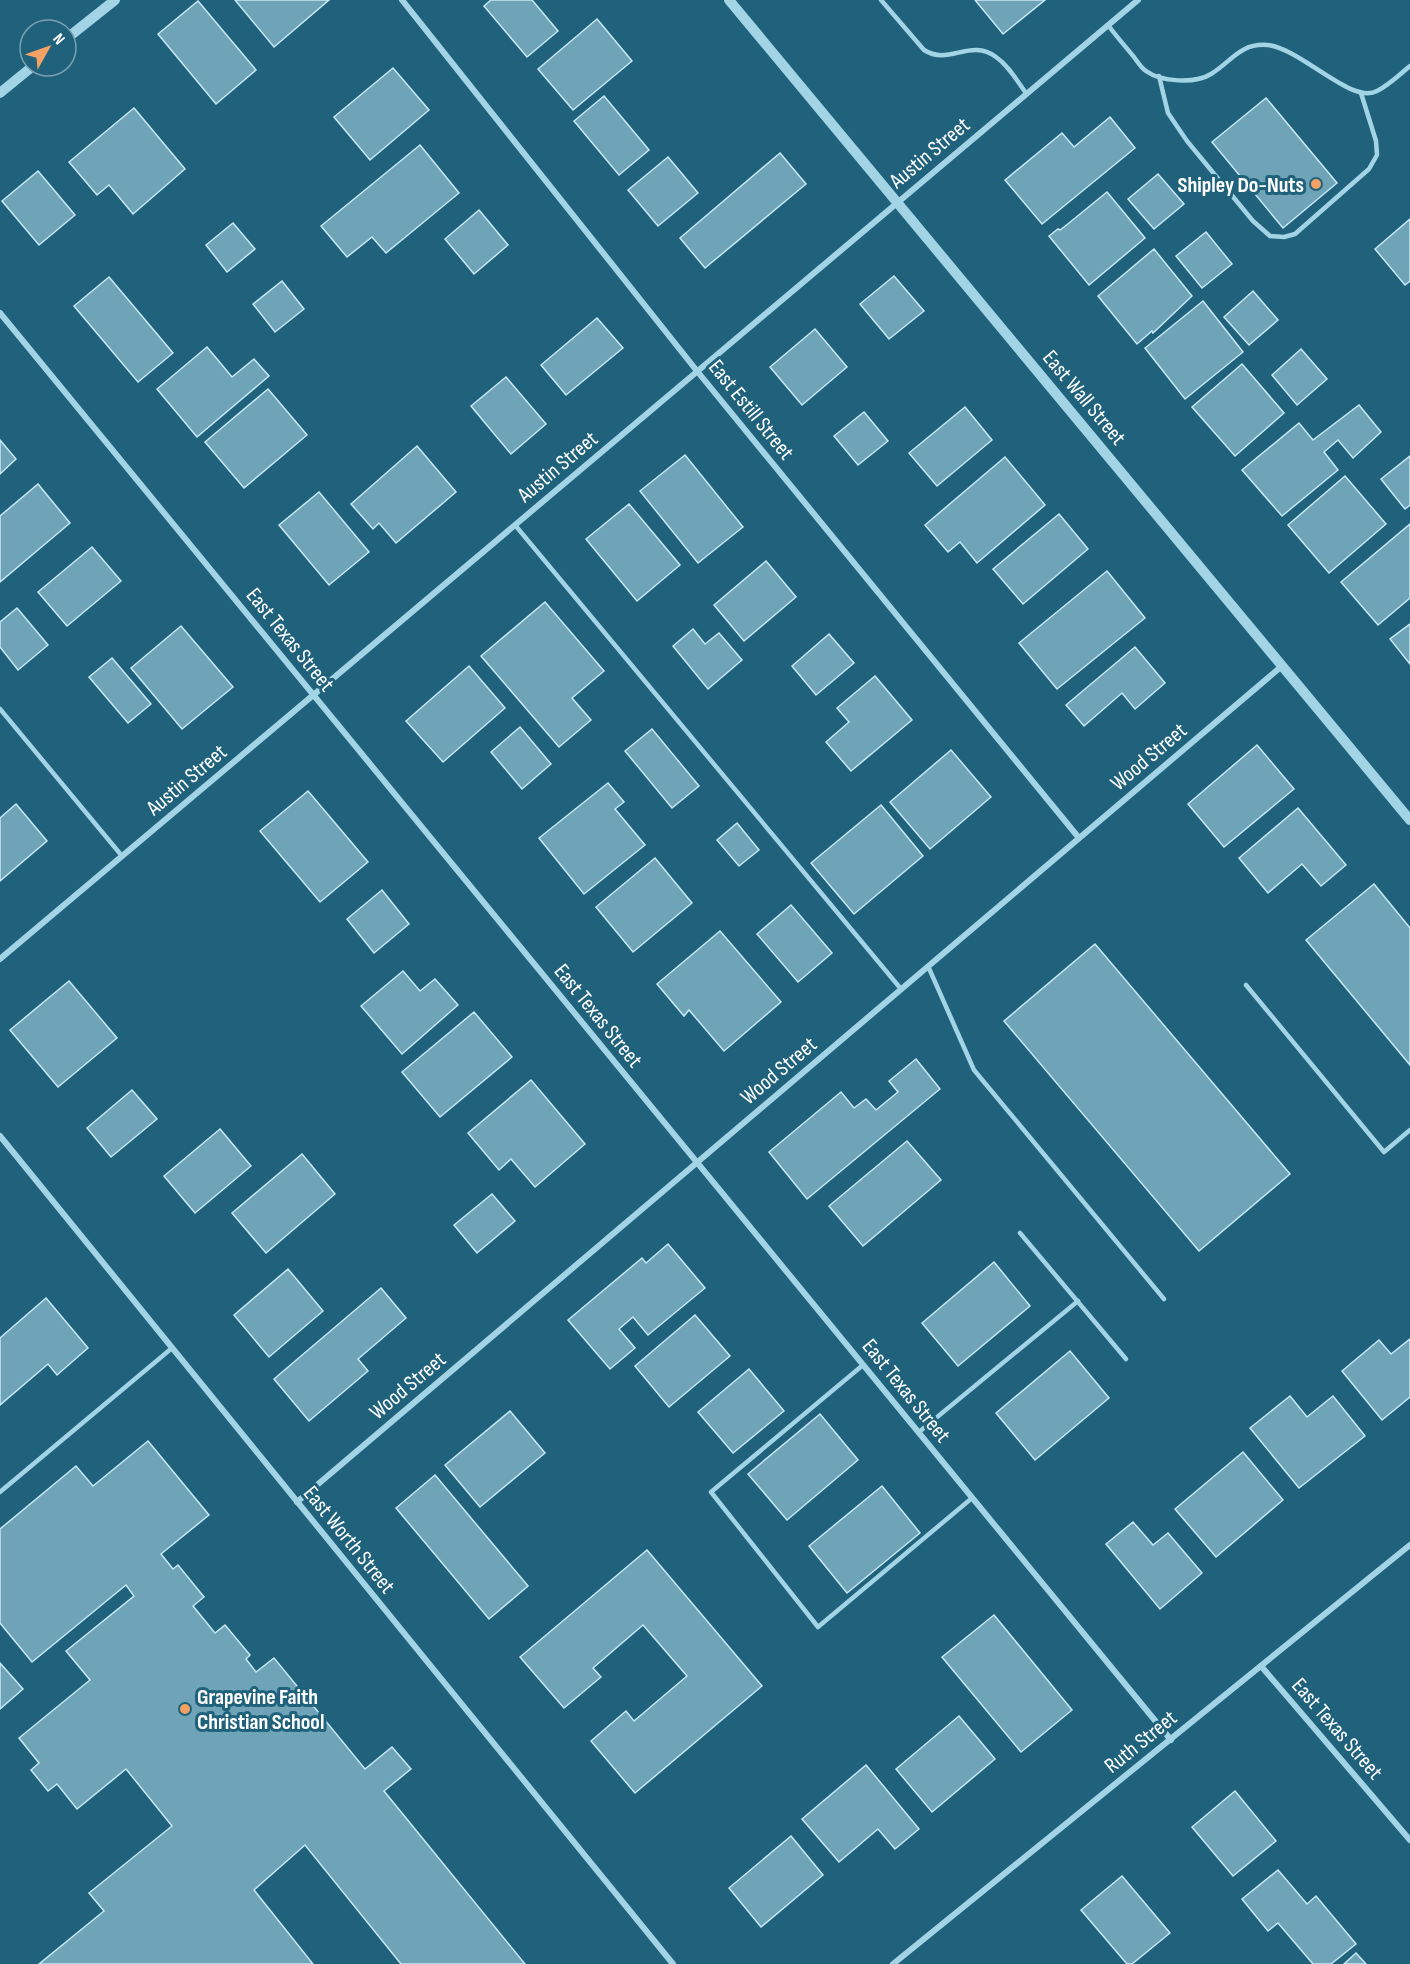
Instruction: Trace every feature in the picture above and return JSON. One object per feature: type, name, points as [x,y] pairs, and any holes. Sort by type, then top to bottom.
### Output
[{"type":"street","points":[[78,29],[115,0]]},
{"type":"street","name":"East Estill Street","points":[[402,0],[697,371],[1079,838]]},
{"type":"street","name":"East Wall Street","points":[[729,0],[1410,820]]},
{"type":"street","name":"Austin Street","points":[[0,959],[1137,0]]},
{"type":"street","points":[[0,93],[18,78]]},
{"type":"street","name":"East Texas Street","points":[[0,313],[1171,1740]]},
{"type":"street","name":"Wood Street","points":[[297,1502],[1282,666]]},
{"type":"street","name":"East Worth Street","points":[[0,1136],[673,1964]]},
{"type":"street","name":"Ruth Street","points":[[893,1964],[1410,1545]]},
{"type":"street","name":"East Texas Street","points":[[1261,1666],[1410,1840]]},
{"type":"lane","points":[[881,0],[924,50],[931,55],[974,49],[983,51],[1004,63],[1026,93]]},
{"type":"lane","points":[[1108,25],[1146,71],[1170,80],[1192,81],[1211,74],[1229,58],[1252,46],[1268,45],[1288,51],[1345,87],[1361,93],[1368,94],[1377,91],[1410,66]]},
{"type":"lane","points":[[1159,76],[1168,113],[1187,141],[1253,221],[1270,236],[1284,237],[1295,234],[1369,169],[1377,155],[1376,141],[1361,93]]},
{"type":"lane","points":[[514,525],[901,989]]},
{"type":"lane","points":[[0,709],[122,856]]},
{"type":"lane","points":[[928,966],[974,1070],[1164,1299]]},
{"type":"lane","points":[[1246,985],[1384,1152],[1410,1130]]},
{"type":"lane","points":[[1020,1233],[1126,1359]]},
{"type":"lane","points":[[919,1432],[1078,1301]]},
{"type":"lane","points":[[0,1492],[172,1348]]},
{"type":"lane","points":[[863,1365],[711,1492],[819,1627],[972,1498]]},
{"type":"building","points":[[235,0],[329,0],[274,47]]},
{"type":"building","points":[[491,0],[532,0],[558,31],[527,57],[484,6]]},
{"type":"building","points":[[975,0],[1045,0],[1003,34]]},
{"type":"building","points":[[198,1],[256,70],[216,104],[158,34]]},
{"type":"building","points":[[597,19],[632,61],[573,110],[538,69]]},
{"type":"building","points":[[393,68],[429,110],[370,160],[334,117]]},
{"type":"building","points":[[604,96],[649,150],[619,175],[574,121]]},
{"type":"building","points":[[1266,98],[1337,183],[1283,228],[1212,142]]},
{"type":"building","points":[[134,108],[185,169],[133,214],[109,185],[97,195],[69,162]]},
{"type":"building","points":[[1110,117],[1135,148],[1042,224],[1005,180],[1062,133],[1074,147]]},
{"type":"building","points":[[420,145],[459,193],[386,253],[372,237],[347,257],[321,226]]},
{"type":"building","points":[[780,153],[806,184],[705,268],[680,238]]},
{"type":"building","points":[[668,157],[698,193],[658,226],[628,190]]},
{"type":"building","points":[[38,171],[75,215],[39,245],[2,201]]},
{"type":"building","points":[[1158,174],[1184,204],[1154,229],[1128,199]]},
{"type":"building","points":[[1107,192],[1145,238],[1089,285],[1049,236],[1058,229],[1060,230]]},
{"type":"building","points":[[479,210],[508,245],[474,274],[445,239]]},
{"type":"building","points":[[1410,219],[1410,281],[1405,285],[1375,249]]},
{"type":"building","points":[[233,223],[255,249],[227,272],[206,245]]},
{"type":"building","points":[[1206,232],[1232,264],[1202,288],[1176,256]]},
{"type":"building","points":[[1154,249],[1192,296],[1153,333],[1152,331],[1137,344],[1098,296]]},
{"type":"building","points":[[894,276],[924,311],[889,339],[860,304]]},
{"type":"building","points":[[109,277],[173,353],[138,382],[74,306]]},
{"type":"building","points":[[282,281],[304,309],[275,332],[253,304]]},
{"type":"building","points":[[1253,291],[1278,320],[1249,345],[1224,317]]},
{"type":"building","points":[[1203,301],[1243,352],[1185,399],[1145,348]]},
{"type":"building","points":[[597,318],[623,348],[566,395],[541,365]]},
{"type":"building","points":[[815,329],[847,367],[802,405],[770,367]]},
{"type":"building","points":[[207,347],[232,377],[254,359],[269,376],[197,437],[157,389]]},
{"type":"building","points":[[1301,349],[1327,379],[1297,405],[1272,375]]},
{"type":"building","points":[[1242,364],[1284,413],[1235,456],[1192,407]]},
{"type":"building","points":[[506,377],[546,424],[511,454],[471,406]]},
{"type":"building","points":[[268,389],[307,435],[244,488],[205,442]]},
{"type":"building","points":[[1359,405],[1381,432],[1353,458],[1338,440],[1324,452],[1338,470],[1282,516],[1242,470],[1299,423],[1313,440]]},
{"type":"building","points":[[965,407],[992,440],[937,486],[909,453]]},
{"type":"building","points":[[864,412],[888,441],[858,465],[834,436]]},
{"type":"building","points":[[0,440],[16,459],[0,474]]},
{"type":"building","points":[[417,446],[456,492],[396,543],[379,523],[373,529],[351,504]]},
{"type":"building","points":[[685,455],[743,527],[698,563],[640,491]]},
{"type":"building","points":[[1410,456],[1410,505],[1405,509],[1381,479]]},
{"type":"building","points":[[1005,457],[1045,505],[977,563],[960,542],[948,552],[925,525]]},
{"type":"building","points":[[1345,476],[1386,524],[1329,573],[1288,525]]},
{"type":"building","points":[[38,484],[70,523],[0,582],[0,516]]},
{"type":"building","points":[[319,492],[369,552],[329,585],[279,525]]},
{"type":"building","points":[[629,504],[680,565],[637,601],[586,539]]},
{"type":"building","points":[[1059,514],[1088,549],[1023,604],[993,569]]},
{"type":"building","points":[[1410,524],[1410,598],[1378,625],[1341,582]]},
{"type":"building","points":[[92,547],[121,581],[67,626],[38,592]]},
{"type":"building","points":[[766,561],[796,597],[744,641],[714,605]]},
{"type":"building","points":[[1107,571],[1145,618],[1057,689],[1019,643]]},
{"type":"building","points":[[545,602],[604,671],[572,698],[591,720],[559,747],[481,656]]},
{"type":"building","points":[[17,608],[48,645],[18,670],[0,647],[0,622]]},
{"type":"building","points":[[1410,624],[1410,664],[1390,639]]},
{"type":"building","points":[[181,626],[233,687],[182,729],[131,668]]},
{"type":"building","points":[[693,629],[705,644],[719,633],[742,660],[708,689],[673,646]]},
{"type":"building","points":[[829,634],[854,663],[816,695],[792,666]]},
{"type":"building","points":[[1135,647],[1165,683],[1135,709],[1122,693],[1084,726],[1066,705]]},
{"type":"building","points":[[112,658],[151,704],[128,723],[89,677]]},
{"type":"building","points":[[469,666],[505,708],[443,762],[406,721]]},
{"type":"building","points":[[875,676],[912,720],[851,771],[826,742],[849,722],[837,708]]},
{"type":"building","points":[[520,727],[551,764],[522,789],[491,752]]},
{"type":"building","points":[[652,729],[699,786],[672,808],[625,751]]},
{"type":"building","points":[[1257,745],[1294,789],[1224,847],[1188,804]]},
{"type":"building","points":[[951,750],[991,797],[930,849],[890,802]]},
{"type":"building","points":[[608,783],[624,802],[615,809],[645,845],[584,894],[539,838]]},
{"type":"building","points":[[308,791],[368,862],[320,902],[260,831]]},
{"type":"building","points":[[16,804],[47,841],[0,881],[0,818]]},
{"type":"building","points":[[881,805],[923,856],[854,914],[811,863]]},
{"type":"building","points":[[1298,808],[1346,865],[1321,886],[1302,864],[1268,893],[1239,858]]},
{"type":"building","points":[[737,823],[759,850],[739,866],[717,840]]},
{"type":"building","points":[[655,858],[692,903],[633,952],[596,907]]},
{"type":"building","points":[[1374,884],[1410,928],[1410,1065],[1306,940]]},
{"type":"building","points":[[382,890],[409,924],[374,953],[347,919]]},
{"type":"building","points":[[791,905],[832,953],[798,982],[757,934]]},
{"type":"building","points":[[720,931],[781,1002],[724,1051],[689,1010],[684,1016],[657,984]]},
{"type":"building","points":[[1095,944],[1290,1174],[1199,1251],[1004,1021]]},
{"type":"building","points":[[403,971],[420,991],[435,979],[458,1005],[402,1054],[361,1006]]},
{"type":"building","points":[[69,981],[117,1038],[58,1087],[10,1030]]},
{"type":"building","points":[[474,1012],[512,1057],[440,1117],[402,1072]]},
{"type":"building","points":[[916,1059],[940,1089],[807,1199],[769,1152],[841,1092],[854,1108],[866,1099],[876,1110],[898,1092],[889,1081]]},
{"type":"building","points":[[531,1080],[585,1144],[535,1187],[511,1159],[499,1170],[468,1133]]},
{"type":"building","points":[[132,1090],[157,1119],[111,1157],[87,1128]]},
{"type":"building","points":[[220,1129],[251,1166],[195,1213],[164,1176]]},
{"type":"building","points":[[907,1141],[941,1180],[863,1246],[829,1206]]},
{"type":"building","points":[[302,1154],[335,1194],[266,1253],[232,1213]]},
{"type":"building","points":[[492,1194],[515,1221],[477,1253],[454,1225]]},
{"type":"building","points":[[668,1244],[705,1288],[648,1335],[633,1317],[619,1329],[635,1348],[610,1369],[568,1320],[642,1258],[646,1263]]},
{"type":"building","points":[[994,1262],[1030,1306],[958,1366],[922,1323]]},
{"type":"building","points":[[288,1269],[323,1311],[269,1357],[234,1315]]},
{"type":"building","points":[[381,1288],[406,1318],[358,1359],[368,1371],[309,1421],[274,1379]]},
{"type":"building","points":[[46,1298],[88,1348],[57,1375],[48,1364],[0,1405],[0,1338]]},
{"type":"building","points":[[695,1315],[730,1356],[669,1407],[635,1366]]},
{"type":"building","points":[[1410,1339],[1410,1397],[1382,1420],[1342,1371],[1379,1340],[1391,1354]]},
{"type":"building","points":[[1070,1351],[1109,1398],[1035,1460],[996,1413]]},
{"type":"building","points":[[749,1369],[784,1411],[733,1453],[698,1412]]},
{"type":"building","points":[[1290,1396],[1307,1417],[1333,1396],[1365,1436],[1299,1488],[1250,1428]]},
{"type":"building","points":[[510,1411],[545,1453],[480,1507],[445,1465]]},
{"type":"building","points":[[820,1414],[858,1460],[787,1520],[748,1474]]},
{"type":"building","name":"Grapevine Faith Christian School","points":[[148,1441],[209,1515],[161,1554],[173,1569],[178,1565],[204,1597],[193,1606],[215,1633],[225,1625],[250,1655],[246,1659],[256,1672],[274,1658],[365,1769],[392,1747],[411,1769],[384,1791],[525,1964],[401,1964],[305,1845],[254,1890],[313,1964],[39,1964],[104,1911],[89,1893],[172,1826],[126,1769],[77,1809],[57,1784],[48,1791],[31,1770],[39,1763],[19,1738],[90,1680],[66,1651],[134,1596],[126,1585],[32,1662],[0,1623],[0,1529],[76,1466],[93,1486]]},
{"type":"building","points":[[1243,1452],[1283,1500],[1216,1557],[1175,1509]]},
{"type":"building","points":[[435,1475],[528,1586],[489,1619],[396,1508]]},
{"type":"building","points":[[882,1486],[920,1533],[847,1593],[809,1546]]},
{"type":"building","points":[[1133,1522],[1153,1545],[1168,1533],[1202,1573],[1160,1609],[1106,1544]]},
{"type":"building","points":[[647,1550],[762,1686],[635,1793],[591,1741],[626,1711],[634,1721],[687,1676],[643,1625],[593,1668],[601,1677],[564,1708],[520,1657]]},
{"type":"building","points":[[994,1615],[1072,1710],[1021,1752],[942,1657]]},
{"type":"building","points":[[0,1663],[23,1689],[0,1709]]},
{"type":"building","points":[[959,1716],[995,1759],[932,1812],[896,1769]]},
{"type":"building","points":[[866,1765],[919,1829],[895,1849],[878,1829],[839,1862],[802,1819]]},
{"type":"building","points":[[1235,1791],[1276,1841],[1233,1876],[1192,1827]]},
{"type":"building","points":[[791,1836],[823,1875],[761,1927],[729,1888]]},
{"type":"building","points":[[1278,1870],[1307,1904],[1316,1896],[1356,1944],[1331,1964],[1313,1964],[1278,1923],[1268,1931],[1242,1899]]},
{"type":"building","points":[[1122,1876],[1170,1933],[1132,1964],[1127,1964],[1081,1910]]},
{"type":"building","points":[[1356,1953],[1366,1964],[1344,1964]]},
{"type":"place","name":"Shipley Do-Nuts","points":[[1316,184]]},
{"type":"place","name":"Grapevine Faith Christian School","points":[[185,1709]]}]
